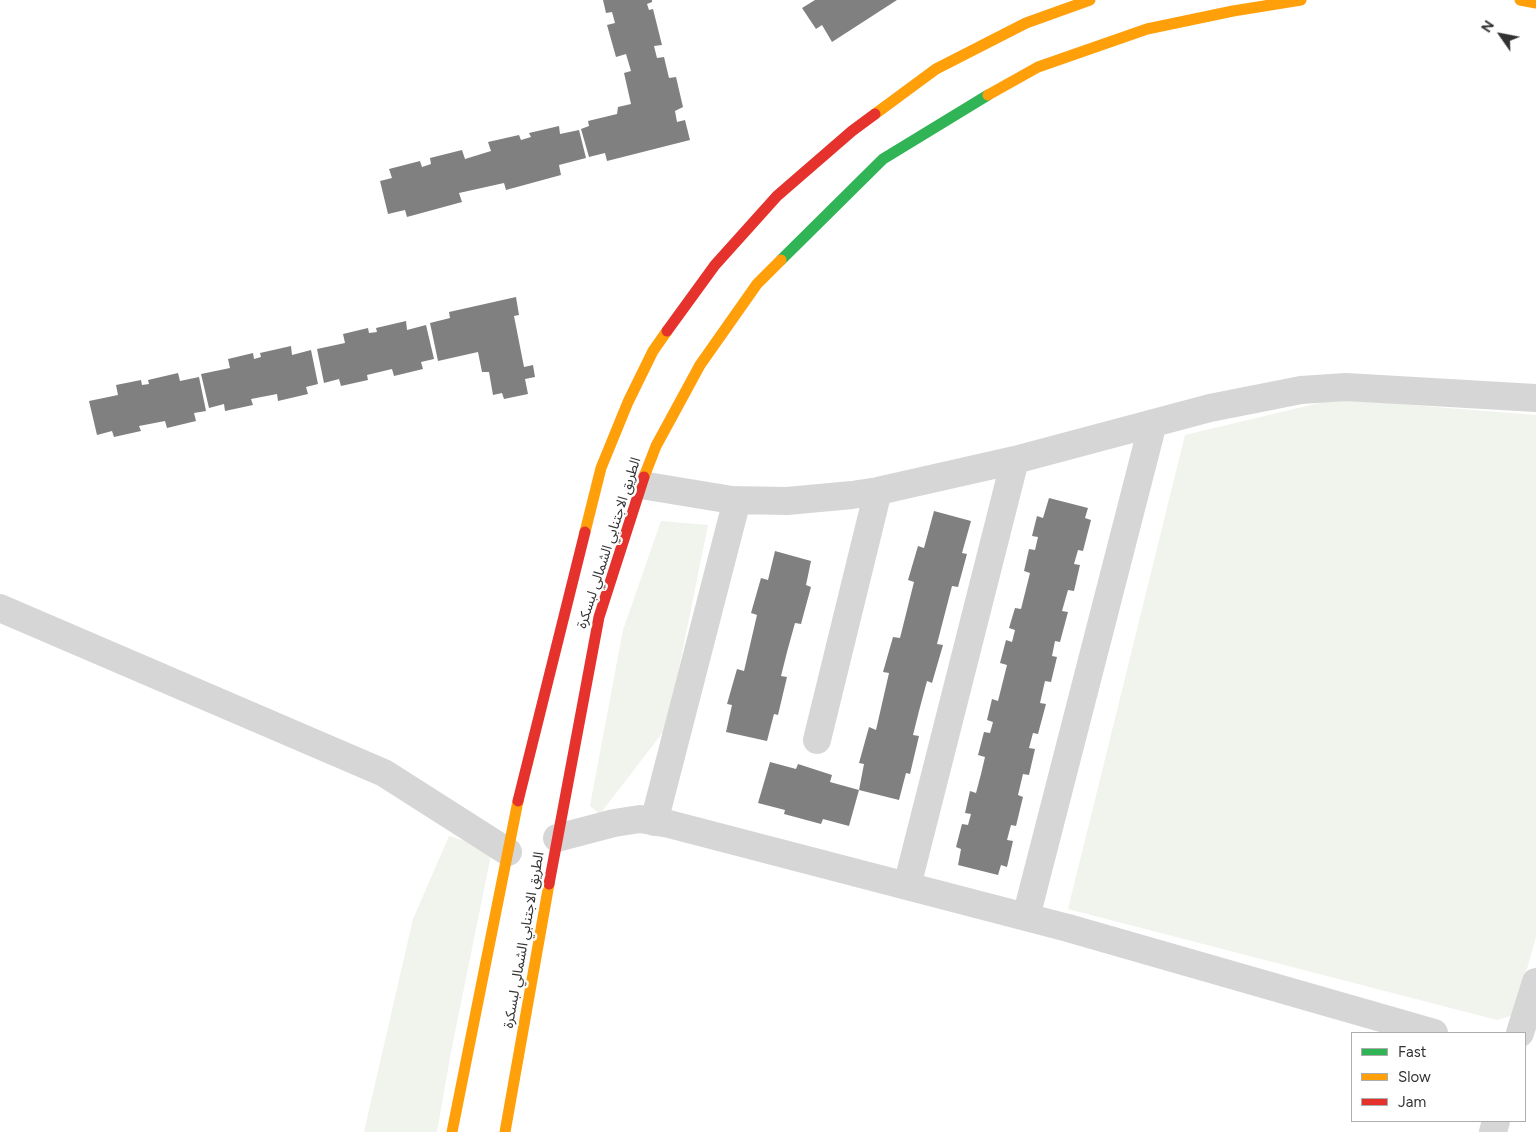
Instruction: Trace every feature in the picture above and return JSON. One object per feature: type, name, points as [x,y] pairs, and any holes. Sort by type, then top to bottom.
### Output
[{"type":"highway","name":"الطريق الاجتنابي الشمالي لبسكرة","points":[[452,1132],[515,815],[601,468],[628,402],[653,351],[715,265],[777,196],[852,130],[936,69],[1026,23],[1090,0]]},
{"type":"highway","name":"الطريق الاجتنابي الشمالي لبسكرة","points":[[505,1132],[598,618],[641,485],[656,446],[700,365],[757,284],[823,217],[884,159],[965,108],[1038,67],[1147,29],[1233,11],[1301,0]]},
{"type":"highway","points":[[1520,0],[1536,3]]},
{"type":"street","points":[[641,485],[737,500],[787,501],[852,495],[1015,460],[1210,408],[1301,390],[1346,387],[1536,398]]},
{"type":"street","points":[[1026,917],[1153,423]]},
{"type":"street","points":[[907,886],[1015,460]]},
{"type":"street","points":[[817,740],[878,490]]},
{"type":"street","points":[[654,822],[737,500]]},
{"type":"street","points":[[0,608],[384,773],[508,852]]},
{"type":"street","points":[[557,838],[614,823],[640,819],[654,822],[1068,928],[1431,1032]]},
{"type":"street","points":[[1520,1032],[1536,982]]},
{"type":"shaded area","points":[[1336,399],[1536,415],[1536,937],[1514,1015],[1497,1020],[1068,909],[1185,435]]},
{"type":"shaded area","points":[[661,521],[708,525],[667,727],[600,814],[590,806],[623,630]]},
{"type":"shaded area","points":[[449,836],[492,850],[451,1052],[437,1132],[364,1132],[413,919]]},
{"type":"building","points":[[603,0],[652,0],[652,2],[647,4],[649,10],[653,9],[662,45],[654,46],[657,58],[664,57],[669,78],[676,77],[683,107],[675,111],[677,122],[685,120],[690,140],[607,161],[605,153],[589,157],[581,129],[589,126],[588,121],[617,114],[618,107],[631,104],[624,73],[631,71],[626,54],[616,57],[607,25],[615,23],[612,12],[606,13]]},
{"type":"building","points":[[815,0],[897,0],[832,42],[822,25],[816,29],[802,8]]},
{"type":"building","points":[[559,126],[560,134],[579,130],[586,158],[559,165],[561,175],[506,190],[504,183],[459,193],[462,202],[407,217],[405,210],[388,214],[380,181],[392,178],[389,169],[420,161],[422,167],[431,164],[430,158],[462,150],[465,159],[491,151],[488,142],[519,135],[521,140],[531,137],[529,133]]},
{"type":"building","points":[[516,297],[519,315],[514,316],[524,367],[533,365],[535,377],[525,379],[528,394],[504,399],[502,393],[493,395],[489,372],[482,372],[478,352],[438,361],[430,323],[450,318],[449,312]]},
{"type":"building","points":[[406,321],[407,330],[426,325],[434,359],[421,362],[423,369],[394,376],[392,369],[367,375],[368,380],[341,386],[339,379],[324,383],[317,349],[345,343],[343,334],[368,328],[369,333],[377,332],[376,328]]},
{"type":"building","points":[[291,346],[292,355],[311,350],[318,384],[306,387],[308,394],[278,401],[277,394],[251,399],[253,405],[225,411],[224,404],[209,408],[201,374],[230,368],[228,359],[253,353],[254,359],[261,357],[260,353]]},
{"type":"building","points":[[178,373],[180,381],[199,377],[206,411],[194,413],[196,421],[167,428],[165,421],[139,426],[141,431],[114,437],[112,431],[97,435],[89,401],[118,395],[116,385],[141,380],[142,385],[149,384],[148,380]]},
{"type":"building","points":[[1049,498],[1088,508],[1085,518],[1091,520],[1083,551],[1078,550],[1074,564],[1080,565],[1074,591],[1068,590],[1062,611],[1068,612],[1060,642],[1055,641],[1052,656],[1057,657],[1051,682],[1045,681],[1040,703],[1046,704],[1038,734],[1033,733],[1029,748],[1035,749],[1029,775],[1023,774],[1018,795],[1023,797],[1016,826],[1011,825],[1007,840],[1013,841],[1007,867],[1001,865],[998,875],[958,865],[961,849],[956,847],[962,824],[968,825],[971,814],[965,813],[970,791],[976,793],[981,774],[985,757],[978,755],[984,732],[990,733],[993,722],[987,720],[992,699],[998,701],[1007,665],[1000,663],[1006,640],[1012,642],[1015,630],[1009,628],[1015,608],[1021,609],[1030,573],[1024,571],[1029,549],[1035,550],[1038,537],[1032,536],[1037,516],[1043,518]]},
{"type":"building","points":[[934,511],[971,521],[962,553],[967,554],[958,587],[952,586],[937,644],[943,645],[932,683],[927,681],[913,735],[919,736],[910,774],[906,773],[899,800],[859,790],[864,764],[859,763],[869,727],[876,730],[889,673],[883,672],[893,637],[900,638],[914,582],[908,580],[918,546],[924,548]]},
{"type":"building","points":[[775,551],[811,561],[806,585],[811,587],[801,624],[795,623],[781,676],[787,677],[778,715],[774,714],[767,741],[726,732],[732,705],[727,704],[737,669],[744,671],[757,615],[751,613],[761,578],[768,580]]},
{"type":"building","points":[[770,762],[796,769],[798,764],[832,775],[830,782],[859,790],[849,826],[823,819],[821,824],[784,814],[785,810],[758,803]]},
{"type":"traffic: fast","points":[[781,260],[883,159],[988,95]]},
{"type":"traffic: slow","points":[[875,114],[936,69],[1026,23],[1090,0]]},
{"type":"traffic: slow","points":[[988,95],[1038,67],[1147,29],[1233,11],[1301,0]]},
{"type":"traffic: slow","points":[[1520,0],[1536,3]]},
{"type":"traffic: slow","points":[[644,477],[656,446],[700,365],[757,284],[781,260]]},
{"type":"traffic: slow","points":[[585,532],[601,468],[628,402],[653,351],[667,331]]},
{"type":"traffic: slow","points":[[452,1132],[518,801]]},
{"type":"traffic: slow","points":[[505,1132],[549,884]]},
{"type":"traffic: jam","points":[[667,331],[715,265],[777,196],[852,131],[875,114]]},
{"type":"traffic: jam","points":[[549,884],[599,617],[644,477]]},
{"type":"traffic: jam","points":[[518,801],[585,532]]}]
